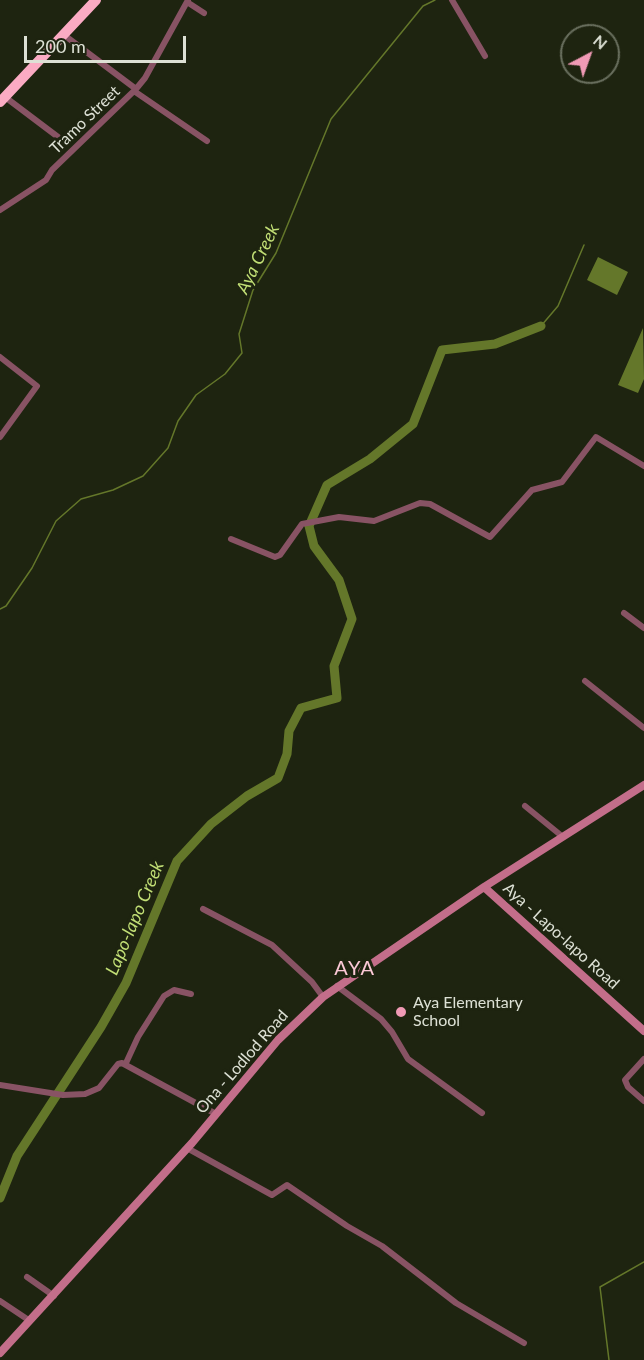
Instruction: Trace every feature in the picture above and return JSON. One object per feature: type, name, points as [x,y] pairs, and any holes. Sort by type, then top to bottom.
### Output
[{"type":"highway","points":[[3,100],[96,0]]},
{"type":"main road","name":"Ona - Lodlod Road","points":[[0,1353],[187,1148],[278,1040],[323,997],[484,887],[644,785]]},
{"type":"main road","name":"Aya - Lapo-lapo Road","points":[[484,887],[644,1031]]},
{"type":"street","points":[[452,0],[485,56]]},
{"type":"street","points":[[188,1],[204,13]]},
{"type":"street","name":"Tramo Street","points":[[0,210],[46,180],[52,170],[135,90],[145,78],[188,1]]},
{"type":"street","points":[[64,35],[135,90],[207,141]]},
{"type":"street","points":[[3,100],[62,140]]},
{"type":"street","points":[[0,357],[37,386],[0,437]]},
{"type":"street","points":[[231,539],[275,556],[280,555],[302,524],[339,517],[374,521],[420,503],[430,504],[490,537],[532,490],[562,482],[596,437],[644,466]]},
{"type":"street","points":[[624,613],[644,628]]},
{"type":"street","points":[[585,681],[644,728]]},
{"type":"street","points":[[525,806],[563,837]]},
{"type":"street","points":[[203,909],[272,945],[312,982],[323,997]]},
{"type":"street","points":[[337,986],[381,1019],[408,1059],[482,1113]]},
{"type":"street","points":[[126,1063],[138,1037],[164,996],[174,990],[191,994]]},
{"type":"street","points":[[644,1059],[625,1080],[628,1087],[644,1101]]},
{"type":"street","points":[[0,1085],[63,1095],[85,1094],[93,1091],[118,1064],[126,1063],[216,1114]]},
{"type":"street","points":[[187,1148],[272,1195],[287,1185],[347,1226],[382,1246],[456,1303],[524,1343]]},
{"type":"street","points":[[27,1278],[54,1296]]},
{"type":"street","points":[[0,1301],[30,1321]]},
{"type":"shaded area","points":[[598,257],[628,272],[617,295],[587,280]]},
{"type":"shaded area","points":[[643,328],[644,379],[638,393],[618,385]]},
{"type":"waterway","name":"Aya Creek","points":[[0,609],[6,606],[32,568],[56,521],[81,499],[113,490],[143,476],[168,448],[178,421],[196,395],[225,374],[242,353],[239,334],[253,290],[276,253],[331,119],[423,6],[435,0]]},
{"type":"waterway","name":"Lapo-lapo Creek","points":[[541,326],[558,306],[584,245]]},
{"type":"waterway","name":"Lapo-lapo Creek","points":[[0,1198],[17,1156],[101,1027],[126,983],[177,861],[211,824],[247,796],[278,778],[287,754],[289,731],[301,708],[337,698],[334,666],[352,619],[339,580],[314,546],[309,526],[327,485],[370,459],[413,424],[442,350],[495,344],[541,326]]},
{"type":"waterway","points":[[609,1360],[600,1287],[644,1262]]},
{"type":"place","name":"Aya Elementary School","points":[[401,1012]]},
{"type":"district","name":"AYA","points":[[355,969]]}]
